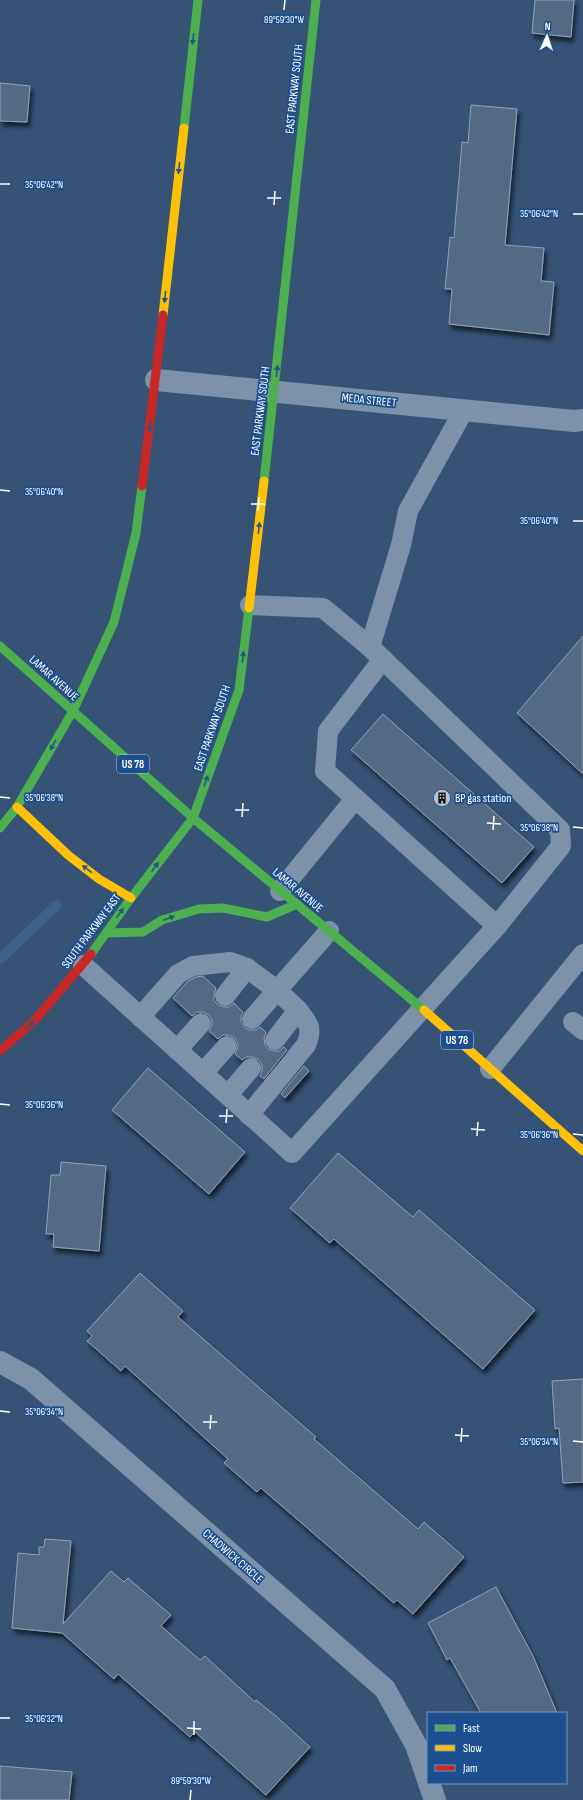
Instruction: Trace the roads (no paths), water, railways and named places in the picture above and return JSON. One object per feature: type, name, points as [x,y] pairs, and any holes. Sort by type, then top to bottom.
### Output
[{"type":"main road","points":[[0,828],[17,807],[73,711],[114,622],[136,533],[156,380],[198,0]]},
{"type":"main road","name":"EAST PARKWAY SOUTH","points":[[193,818],[239,690],[275,391],[316,0]]},
{"type":"main road","name":"LAMAR AVENUE","points":[[0,646],[193,818],[423,1009],[583,1151]]},
{"type":"main road","points":[[17,807],[68,855],[99,878],[131,898]]},
{"type":"main road","name":"SOUTH PARKWAY EAST","points":[[0,1051],[36,1020],[83,965],[131,898],[193,818]]},
{"type":"main road","points":[[106,933],[143,932],[162,920],[199,909],[223,908],[267,917],[297,904]]},
{"type":"street","name":"MEDA STREET","points":[[156,380],[574,421],[583,420]]},
{"type":"street","name":"CHADWICK CIRCLE","points":[[0,1362],[31,1379],[385,1690],[416,1745],[427,1779]]},
{"type":"street","name":"CHADWICK CIRCLE","points":[[429,1784],[435,1800]]},
{"type":"lane","points":[[464,410],[408,511],[376,653],[328,732],[325,770],[355,799],[497,926]]},
{"type":"lane","points":[[83,965],[292,1153],[497,926],[561,846],[560,830],[376,653],[323,608],[250,605]]},
{"type":"lane","points":[[280,891],[355,799]]},
{"type":"lane","points":[[252,1019],[329,932]]},
{"type":"lane","points":[[490,1069],[583,954]]},
{"type":"lane","points":[[140,1017],[178,974],[193,966],[230,962],[247,968],[278,991],[298,1010],[308,1023],[311,1034],[306,1045],[249,1114]]},
{"type":"lane","points":[[225,996],[247,968]]},
{"type":"lane","points":[[275,1040],[298,1010]]},
{"type":"lane","points":[[177,1050],[200,1023]]},
{"type":"lane","points":[[203,1074],[227,1046]]},
{"type":"lane","points":[[228,1095],[251,1068]]},
{"type":"waterway","points":[[0,959],[57,905]]},
{"type":"place","name":"BP gas station","points":[[442,798]]}]
